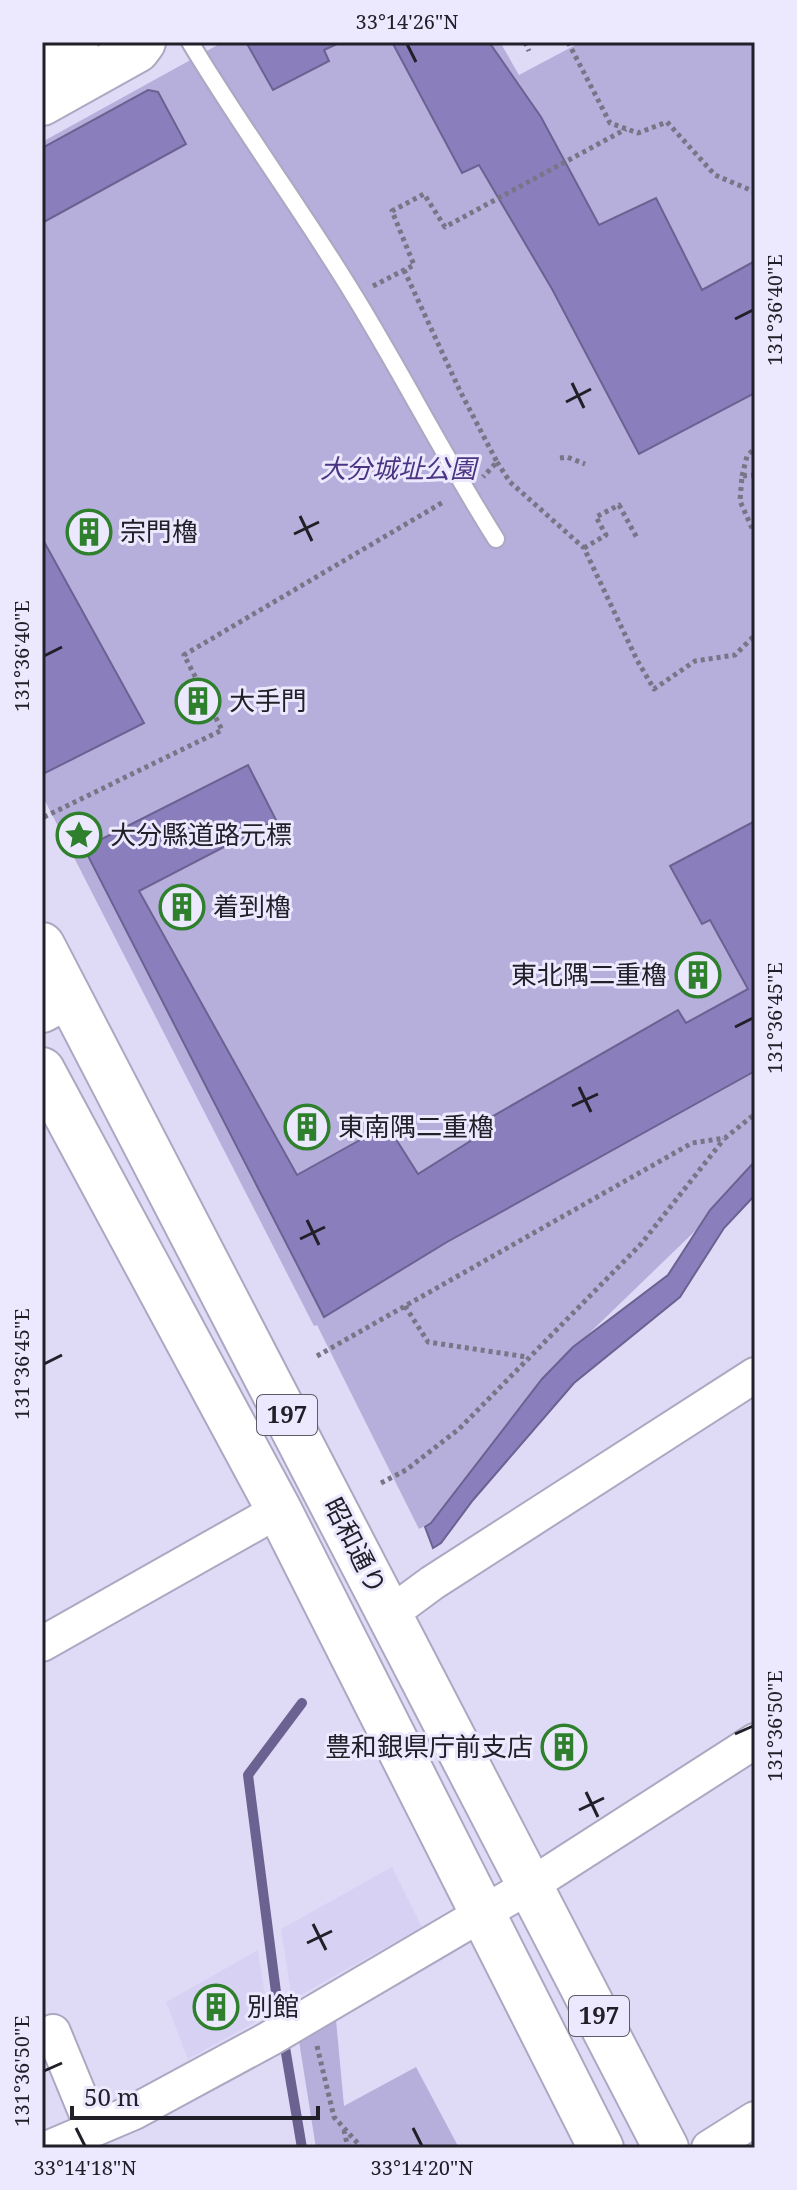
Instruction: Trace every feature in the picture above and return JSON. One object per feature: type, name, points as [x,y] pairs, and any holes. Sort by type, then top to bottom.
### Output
[{"type":"main road","points":[[42,61],[76,42]]},
{"type":"main road","points":[[42,103],[137,50],[143,42]]},
{"type":"main road","name":"昭和通り","points":[[42,945],[55,1003],[390,1614],[666,2148]]},
{"type":"main road","name":"昭和通り","points":[[42,1070],[279,1510],[601,2148]]},
{"type":"street","points":[[390,1614],[432,1583],[755,1375]]},
{"type":"street","points":[[42,1644],[279,1510]]},
{"type":"street","points":[[53,2032],[73,2140],[134,2112],[269,2039],[531,1885],[755,1741]]},
{"type":"street","points":[[709,2148],[755,2119]]},
{"type":"lane","points":[[190,42],[248,136],[355,296],[496,539]]},
{"type":"path","points":[[525,42],[529,51]]},
{"type":"path","points":[[568,42],[610,123],[638,133],[667,122],[715,175],[755,192]]},
{"type":"path","points":[[355,296],[414,265],[392,211],[424,194],[445,227],[626,129]]},
{"type":"path","points":[[404,270],[497,462],[510,482],[584,548],[654,689],[695,661],[735,655],[755,635]]},
{"type":"path","points":[[755,448],[747,456],[740,501],[755,535]]},
{"type":"path","points":[[560,458],[567,457],[585,464]]},
{"type":"path","points":[[199,684],[184,655],[480,481],[497,462]]},
{"type":"path","points":[[742,476],[755,475]]},
{"type":"path","points":[[584,548],[606,535],[596,517],[619,505],[637,538]]},
{"type":"path","points":[[44,817],[222,730],[212,710]]},
{"type":"path","points":[[381,1483],[406,1470],[459,1429],[641,1244],[725,1138],[755,1114]]},
{"type":"path","points":[[317,1356],[692,1143],[725,1138]]},
{"type":"path","points":[[405,1306],[428,1342],[528,1357]]},
{"type":"path","points":[[306,2017],[334,2117],[362,2148]]},
{"type":"path","points":[[344,2129],[348,2148]]},
{"type":"shaded area","points":[[246,42],[341,42],[324,50],[329,61],[273,90]]},
{"type":"shaded area","points":[[392,42],[489,42],[541,117],[599,225],[656,198],[702,290],[755,261],[755,393],[639,454],[552,289],[479,165],[462,173]]},
{"type":"shaded area","points":[[148,90],[158,92],[186,144],[42,223],[42,148]]},
{"type":"shaded area","points":[[42,538],[144,723],[45,773],[42,767]]},
{"type":"shaded area","points":[[248,765],[276,820],[139,891],[297,1175],[387,1125],[418,1174],[472,1140],[467,1131],[678,1010],[686,1023],[748,989],[710,920],[702,924],[670,866],[755,821],[755,1071],[447,1242],[324,1317],[84,848]]},
{"type":"shaded area","points":[[755,1161],[755,1195],[724,1228],[680,1297],[574,1383],[473,1500],[441,1543],[433,1548],[425,1527],[542,1379],[573,1347],[668,1275],[710,1210]]},
{"type":"shaded area","points":[[392,1867],[422,1927],[292,2000],[281,1929]]},
{"type":"shaded area","name":"別館","points":[[258,1950],[268,2015],[188,2059],[166,2002]]},
{"type":"green space","name":"大分城址公園","points":[[223,42],[500,42],[519,75],[581,42],[755,42],[755,1173],[542,1379],[431,1523],[419,1529],[317,1325],[314,1326],[42,795],[42,142]]},
{"type":"green space","points":[[336,2020],[344,2106],[416,2067],[459,2148],[316,2148],[299,2041]]},
{"type":"waterway","points":[[302,1703],[248,1775],[277,2000],[302,2148]]},
{"type":"place","name":"宗門櫓","points":[[89,532]]},
{"type":"place","name":"大手門","points":[[198,701]]},
{"type":"place","name":"大分縣道路元標","points":[[79,835]]},
{"type":"place","name":"着到櫓","points":[[182,907]]},
{"type":"place","name":"東北隅二重櫓","points":[[698,975]]},
{"type":"place","name":"東南隅二重櫓","points":[[307,1127]]},
{"type":"place","name":"豊和銀県庁前支店","points":[[564,1747]]},
{"type":"place","name":"別館","points":[[216,2007]]}]
